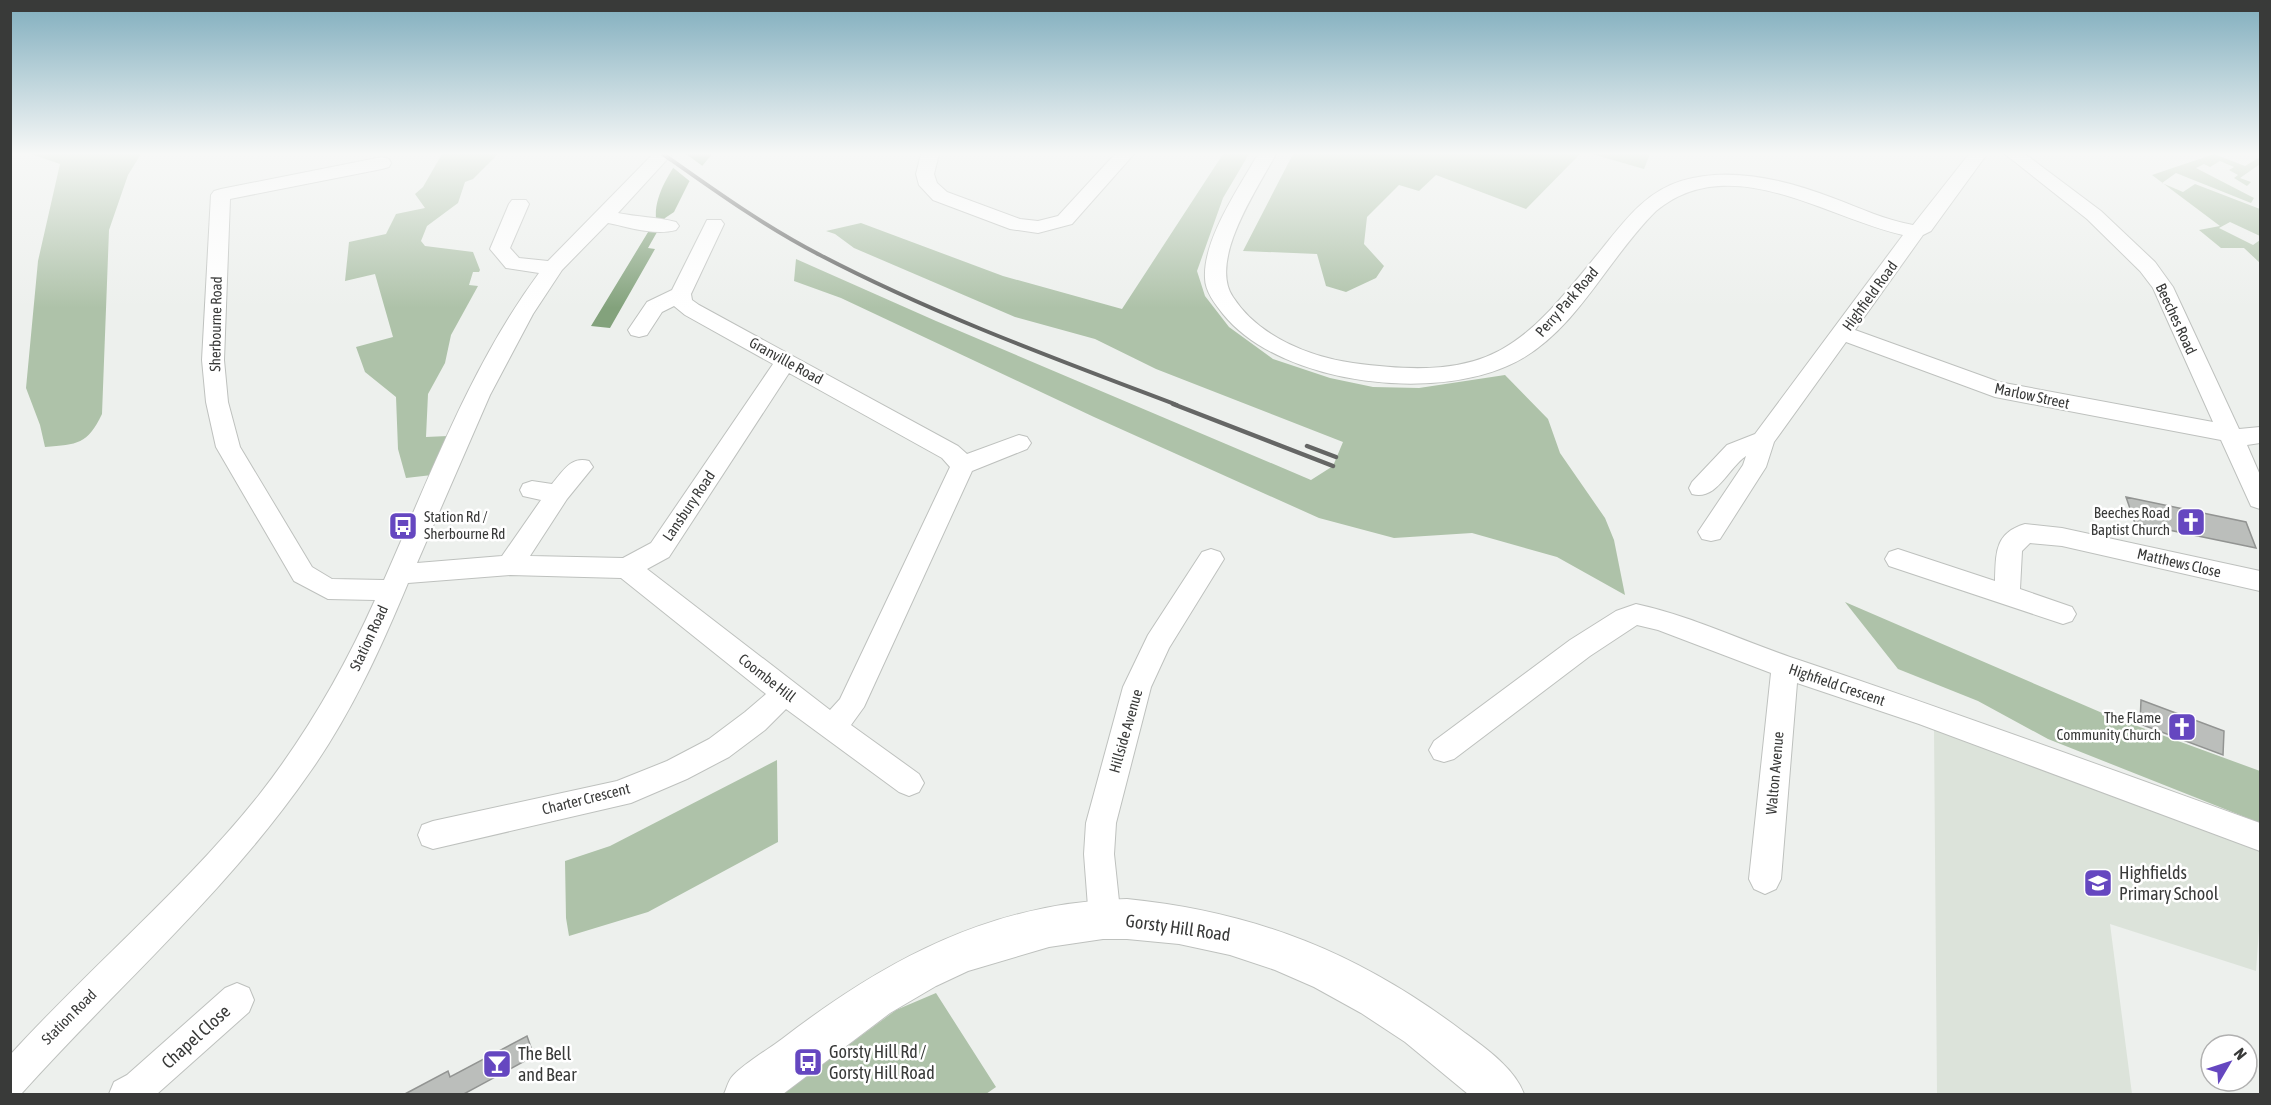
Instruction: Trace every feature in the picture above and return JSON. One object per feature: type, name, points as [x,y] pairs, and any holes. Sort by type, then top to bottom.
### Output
[{"type":"main road","name":"Gorsty Hill Road","points":[[747,1095],[886,990],[923,970],[960,954],[1019,936],[1105,920],[1128,919],[1181,925],[1239,937],[1305,961],[1406,1016],[1493,1092]]},
{"type":"street","name":"Sherbourne Road","points":[[220,206],[213,360],[217,402],[228,447],[303,574],[328,589],[395,582]]},
{"type":"street","points":[[518,206],[500,249],[513,264],[553,268]]},
{"type":"street","name":"Station Road","points":[[10,1081],[39,1047],[183,901],[275,796],[301,761],[354,673],[449,454],[507,341],[553,268],[615,206]]},
{"type":"street","points":[[965,206],[1017,225],[1038,227],[1065,220],[1078,206]]},
{"type":"street","name":"Perry Park Road","points":[[1241,206],[1216,255],[1214,279],[1236,316],[1251,330],[1274,345],[1307,359],[1338,368],[1407,376],[1447,374],[1492,364],[1524,349],[1556,318],[1648,206]]},
{"type":"street","name":"Perry Park Road","points":[[1836,206],[1898,228],[1916,231]]},
{"type":"street","name":"Highfield Road","points":[[1763,440],[1916,231],[1924,227],[1940,206]]},
{"type":"street","name":"Beeches Road","points":[[2081,206],[2108,226],[2143,259],[2163,287],[2260,500]]},
{"type":"street","points":[[605,216],[641,224],[669,226]]},
{"type":"street","points":[[639,330],[654,307],[681,294],[714,224]]},
{"type":"street","name":"Granville Road","points":[[681,294],[682,302],[693,310],[950,452],[963,465]]},
{"type":"street","name":"Marlow Street","points":[[1843,333],[1995,389],[2230,436],[2260,435]]},
{"type":"street","name":"Lansbury Road","points":[[627,568],[660,550],[786,361]]},
{"type":"street","points":[[1701,488],[1735,451],[1763,440]]},
{"type":"street","points":[[1711,532],[1754,468],[1763,440]]},
{"type":"street","points":[[833,726],[850,707],[963,465],[1019,443]]},
{"type":"street","points":[[510,565],[558,493],[581,467]]},
{"type":"street","points":[[532,490],[558,493]]},
{"type":"street","name":"Matthews Close","points":[[2007,595],[2009,547],[2025,533],[2062,537],[2260,581]]},
{"type":"street","points":[[1898,559],[2063,614]]},
{"type":"street","name":"Hillside Avenue","points":[[1105,920],[1099,854],[1101,823],[1137,687],[1158,643],[1211,560]]},
{"type":"street","points":[[395,582],[510,565],[627,568]]},
{"type":"street","name":"Coombe Hill","points":[[627,568],[784,693],[833,726],[909,783]]},
{"type":"street","name":"Highfield Crescent","points":[[1444,750],[1580,648],[1625,618],[1636,614],[1662,620],[1785,667],[1927,715],[2260,837]]},
{"type":"street","name":"Walton Avenue","points":[[1765,879],[1785,667]]},
{"type":"street","name":"Charter Crescent","points":[[433,835],[620,794],[677,770],[719,748],[755,721],[784,693]]},
{"type":"street","name":"Chapel Close","points":[[126,1095],[139,1087],[237,1000]]},
{"type":"shaded area","points":[[51,206],[117,206],[109,230],[102,414],[91,432],[80,441],[45,447],[40,425],[26,388],[38,261]]},
{"type":"shaded area","points":[[423,206],[455,206],[427,226],[421,241],[425,246],[473,252],[480,270],[473,272],[469,285],[478,286],[451,335],[445,363],[428,394],[426,437],[448,436],[432,475],[406,478],[398,449],[396,397],[365,372],[356,347],[393,337],[375,274],[345,281],[349,242],[386,234],[396,214],[425,208]]},
{"type":"shaded area","points":[[657,206],[677,206],[674,212],[665,218],[648,248],[655,249],[610,328],[591,326],[656,219]]},
{"type":"shaded area","points":[[1189,206],[1220,206],[1197,271],[1205,296],[1229,327],[1273,359],[1330,378],[1373,387],[1419,388],[1505,375],[1548,419],[1560,453],[1605,518],[1614,540],[1625,595],[1557,557],[1472,533],[1394,538],[1319,518],[1094,417],[841,298],[794,281],[796,259],[1311,480],[1333,466],[1343,442],[1156,369],[1095,339],[1015,317],[854,248],[835,234],[826,231],[861,223],[1003,276],[1122,309]]},
{"type":"shaded area","points":[[1266,206],[1378,206],[1367,217],[1364,244],[1384,266],[1376,278],[1346,292],[1326,286],[1317,254],[1243,251]]},
{"type":"shaded area","points":[[2193,206],[2251,206],[2260,209],[2260,236],[2230,222],[2219,228],[2253,245],[2260,240],[2260,263],[2244,248],[2221,248],[2199,230],[2220,226]]},
{"type":"shaded area","points":[[1845,602],[2107,715],[2260,771],[2260,823],[2048,739],[1978,701],[1898,669]]},
{"type":"shaded area","name":"Highfields Primary School","points":[[1934,729],[2260,851],[2260,916],[2256,971],[2110,924],[2132,1094],[1937,1094]]},
{"type":"shaded area","points":[[777,760],[778,842],[648,912],[569,936],[566,918],[565,861],[610,846]]},
{"type":"shaded area","points":[[936,993],[996,1087],[986,1094],[782,1094],[896,1010]]},
{"type":"building","name":"Beeches Road Baptist Church","points":[[2126,497],[2246,522],[2256,548],[2135,523]]},
{"type":"building","name":"The Flame Community Church","points":[[2141,700],[2224,731],[2223,755],[2140,724]]},
{"type":"building","name":"The Bell and Bear","points":[[527,1036],[534,1056],[462,1095],[403,1095],[448,1071],[450,1077]]},
{"type":"railway","points":[[738,206],[820,255],[907,297],[996,335],[1177,405]]},
{"type":"railway","points":[[1173,404],[1333,466]]},
{"type":"railway","points":[[1307,446],[1336,457]]},
{"type":"place","name":"Beeches Road Baptist Church","points":[[2191,522]]},
{"type":"place","name":"Station Rd / Sherbourne Rd","points":[[403,526]]},
{"type":"place","name":"The Flame Community Church","points":[[2182,727]]},
{"type":"place","name":"Highfields Primary School","points":[[2098,883]]},
{"type":"place","name":"Gorsty Hill Rd / Gorsty Hill Road","points":[[808,1062]]},
{"type":"place","name":"The Bell and Bear","points":[[497,1064]]}]
